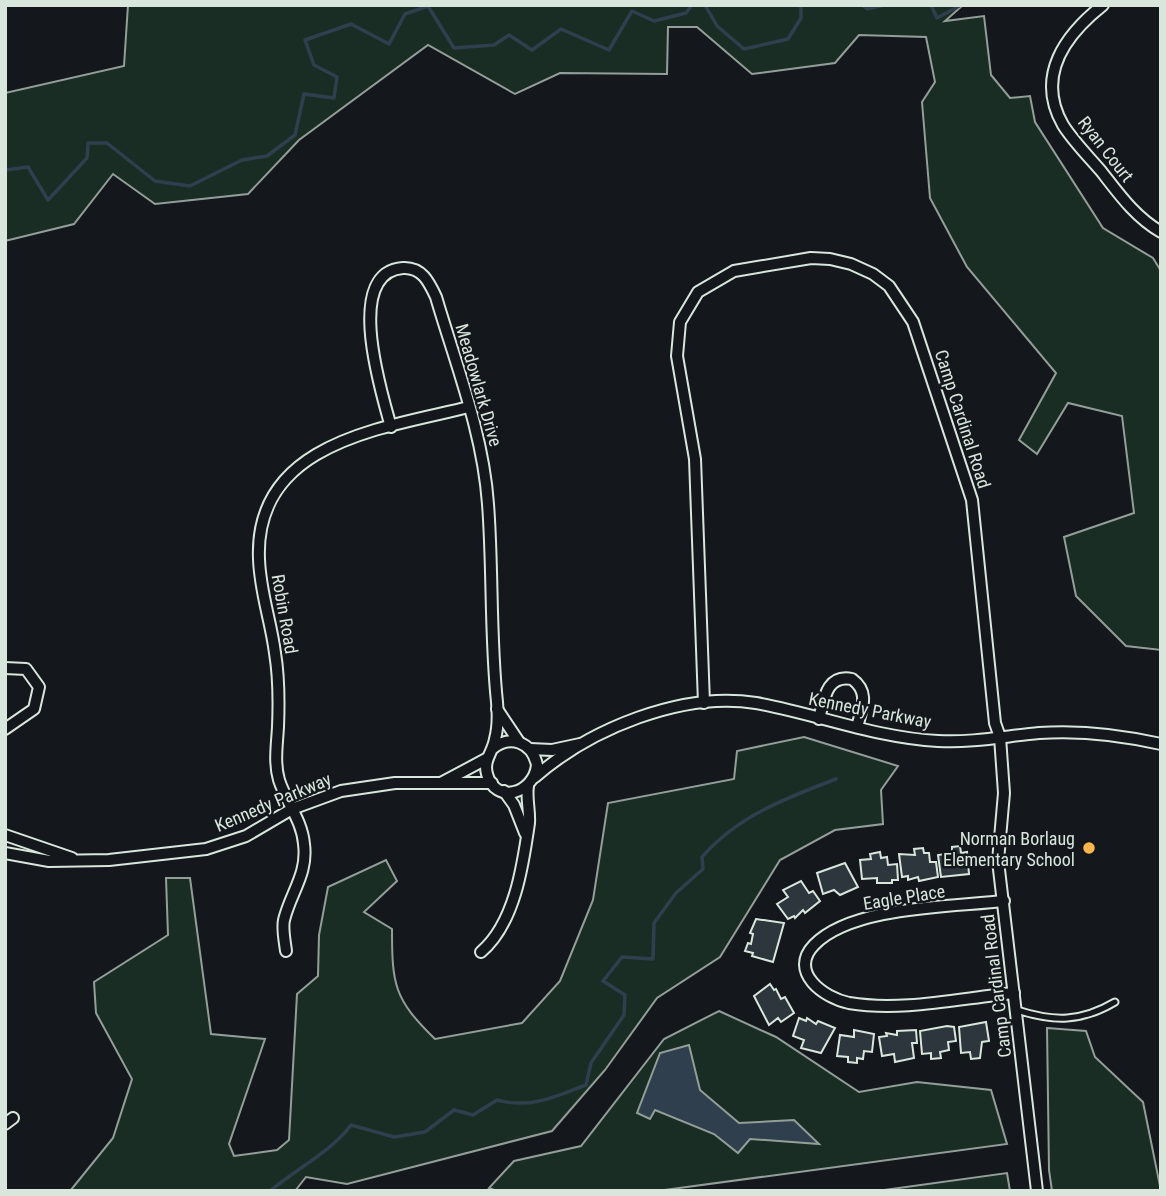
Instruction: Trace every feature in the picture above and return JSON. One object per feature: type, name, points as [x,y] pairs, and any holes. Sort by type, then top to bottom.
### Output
[{"type":"street","name":"Ryan Court","points":[[1103,5],[1080,24],[1057,57],[1052,92],[1063,125],[1141,221],[1161,232]]},
{"type":"street","name":"Camp Cardinal Road","points":[[704,703],[695,459],[677,356],[680,322],[698,292],[734,271],[811,258],[852,264],[873,274],[889,286],[912,322],[972,500],[995,723],[1000,737],[1004,793],[998,861],[1037,1191]]},
{"type":"street","name":"Meadowlark Drive","points":[[391,426],[370,340],[374,290],[380,278],[392,270],[405,267],[419,271],[428,281],[478,440],[488,503],[493,665],[498,709],[489,754]]},
{"type":"street","name":"Robin Road","points":[[286,951],[284,921],[304,867],[303,836],[279,780],[276,760],[278,690],[275,653],[261,589],[258,556],[261,529],[281,486],[313,454],[333,443],[469,407]]},
{"type":"street","points":[[5,668],[26,669],[39,687],[34,709],[5,729]]},
{"type":"street","points":[[819,719],[829,685],[836,679],[852,678],[862,688],[864,695],[857,727]]},
{"type":"street","name":"Kennedy Parkway","points":[[532,781],[579,744],[624,722],[704,703],[755,703],[857,727],[938,741],[1072,732],[1106,734],[1161,744]]},
{"type":"street","name":"Meadowlark Drive","points":[[498,709],[519,742]]},
{"type":"street","points":[[481,952],[493,942],[501,929],[519,879],[525,833],[529,823],[532,781],[537,765],[530,749],[519,742],[506,741],[489,754],[486,772],[492,783],[504,791],[514,805],[525,833]]},
{"type":"street","name":"Kennedy Parkway","points":[[530,749],[552,750],[579,744]]},
{"type":"street","name":"Kennedy Parkway","points":[[441,783],[489,754]]},
{"type":"street","points":[[504,791],[517,792],[532,781]]},
{"type":"street","name":"Kennedy Parkway","points":[[5,853],[49,861],[134,859],[206,849],[246,836],[292,809],[370,785],[492,783]]},
{"type":"street","name":"Kennedy Parkway","points":[[5,835],[78,860]]},
{"type":"street","name":"Eagle Place","points":[[1004,901],[877,916],[853,923],[829,933],[813,946],[806,958],[806,969],[812,984],[823,994],[868,1005],[1014,992]]},
{"type":"lane","points":[[1017,1010],[1046,1020],[1069,1020],[1098,1012],[1115,1002]]},
{"type":"green space","points":[[128,5],[963,5],[945,21],[984,16],[991,75],[1010,98],[1030,96],[1035,122],[1103,228],[1153,258],[1161,271],[1161,650],[1126,646],[1076,596],[1064,537],[1134,513],[1122,416],[1068,403],[1037,454],[1019,440],[1056,373],[967,267],[930,198],[922,102],[935,82],[926,37],[859,35],[835,63],[752,74],[697,27],[668,27],[667,74],[560,73],[515,94],[428,45],[299,140],[248,194],[155,204],[113,174],[74,224],[5,241],[5,93],[124,66]]},
{"type":"green space","points":[[804,737],[898,766],[881,790],[883,824],[835,830],[780,860],[720,957],[657,998],[605,1070],[552,1131],[347,1184],[306,1177],[295,1191],[70,1191],[113,1138],[132,1079],[96,1013],[94,982],[168,935],[166,878],[190,878],[211,1034],[265,1039],[229,1144],[234,1156],[277,1150],[289,1140],[297,994],[318,976],[319,935],[328,887],[386,860],[397,881],[364,912],[392,929],[393,964],[398,990],[411,1013],[435,1039],[522,1023],[560,981],[593,900],[608,803],[734,779],[737,751]]},
{"type":"green space","points":[[719,1011],[776,1037],[859,1092],[917,1082],[991,1090],[1007,1144],[657,1191],[497,1191],[489,1188],[514,1161],[581,1146],[664,1039]]},
{"type":"green space","points":[[1047,1028],[1086,1031],[1095,1057],[1143,1102],[1161,1191],[1052,1191],[1049,1170]]},
{"type":"green space","points":[[1007,1173],[1010,1191],[877,1191]]},
{"type":"water","points":[[689,1045],[700,1090],[739,1123],[794,1120],[819,1144],[750,1139],[738,1153],[714,1134],[655,1110],[650,1119],[637,1113],[660,1053]]},
{"type":"building","points":[[960,846],[961,853],[967,852],[969,874],[941,877],[938,855],[952,853],[952,847]]},
{"type":"building","points":[[923,848],[924,853],[929,853],[930,862],[936,862],[938,877],[919,881],[918,877],[908,880],[908,876],[902,877],[899,854],[915,855],[914,849]]},
{"type":"building","points":[[880,852],[881,858],[887,857],[888,865],[897,864],[898,880],[892,880],[892,883],[877,883],[877,878],[862,879],[860,860],[871,859],[870,854]]},
{"type":"building","points":[[845,863],[858,887],[840,895],[834,890],[823,894],[817,873]]},
{"type":"building","points":[[801,881],[809,893],[813,891],[820,901],[805,913],[803,910],[795,918],[794,916],[788,919],[777,904],[788,897],[783,890]]},
{"type":"building","points":[[756,919],[784,923],[773,962],[745,951],[748,943],[751,944],[753,934],[750,933]]},
{"type":"building","points":[[770,984],[781,999],[785,997],[794,1013],[781,1022],[778,1018],[769,1025],[754,996]]},
{"type":"building","points":[[799,1018],[806,1021],[807,1018],[816,1024],[818,1021],[835,1028],[821,1053],[801,1048],[804,1040],[793,1036]]},
{"type":"building","points":[[986,1022],[989,1041],[982,1042],[980,1058],[971,1059],[970,1052],[961,1053],[959,1027]]},
{"type":"building","points":[[954,1027],[956,1041],[948,1042],[949,1050],[940,1052],[941,1058],[931,1059],[931,1053],[922,1054],[920,1031]]},
{"type":"building","points":[[854,1030],[874,1034],[872,1052],[864,1051],[863,1059],[857,1058],[857,1063],[848,1062],[848,1057],[837,1056],[840,1035],[854,1037]]},
{"type":"building","points":[[916,1030],[917,1043],[912,1043],[914,1058],[895,1062],[894,1054],[882,1056],[879,1037],[887,1036],[886,1033],[897,1035],[897,1031]]},
{"type":"waterway","points":[[5,170],[28,167],[48,200],[87,158],[88,143],[107,143],[155,181],[190,186],[242,160],[267,156],[295,135],[304,94],[334,98],[337,77],[314,65],[305,40],[351,24],[389,44],[405,14],[428,6],[454,48],[494,45],[509,35],[532,50],[561,29],[609,50],[632,11],[654,21],[686,13],[692,5]]},
{"type":"waterway","points":[[705,5],[717,26],[744,49],[788,39],[801,18],[801,5]]},
{"type":"waterway","points":[[862,5],[867,9],[884,5]]},
{"type":"waterway","points":[[931,5],[937,18],[961,5]]},
{"type":"waterway","points":[[270,1191],[324,1152],[351,1125],[394,1137],[425,1132],[454,1110],[473,1115],[497,1100],[531,1102],[586,1085],[591,1063],[624,1015],[625,995],[603,981],[622,957],[653,959],[654,923],[676,893],[703,869],[702,857],[747,819],[781,801],[836,779]]},
{"type":"place","name":"Norman Borlaug Elementary School","points":[[1089,848]]}]
